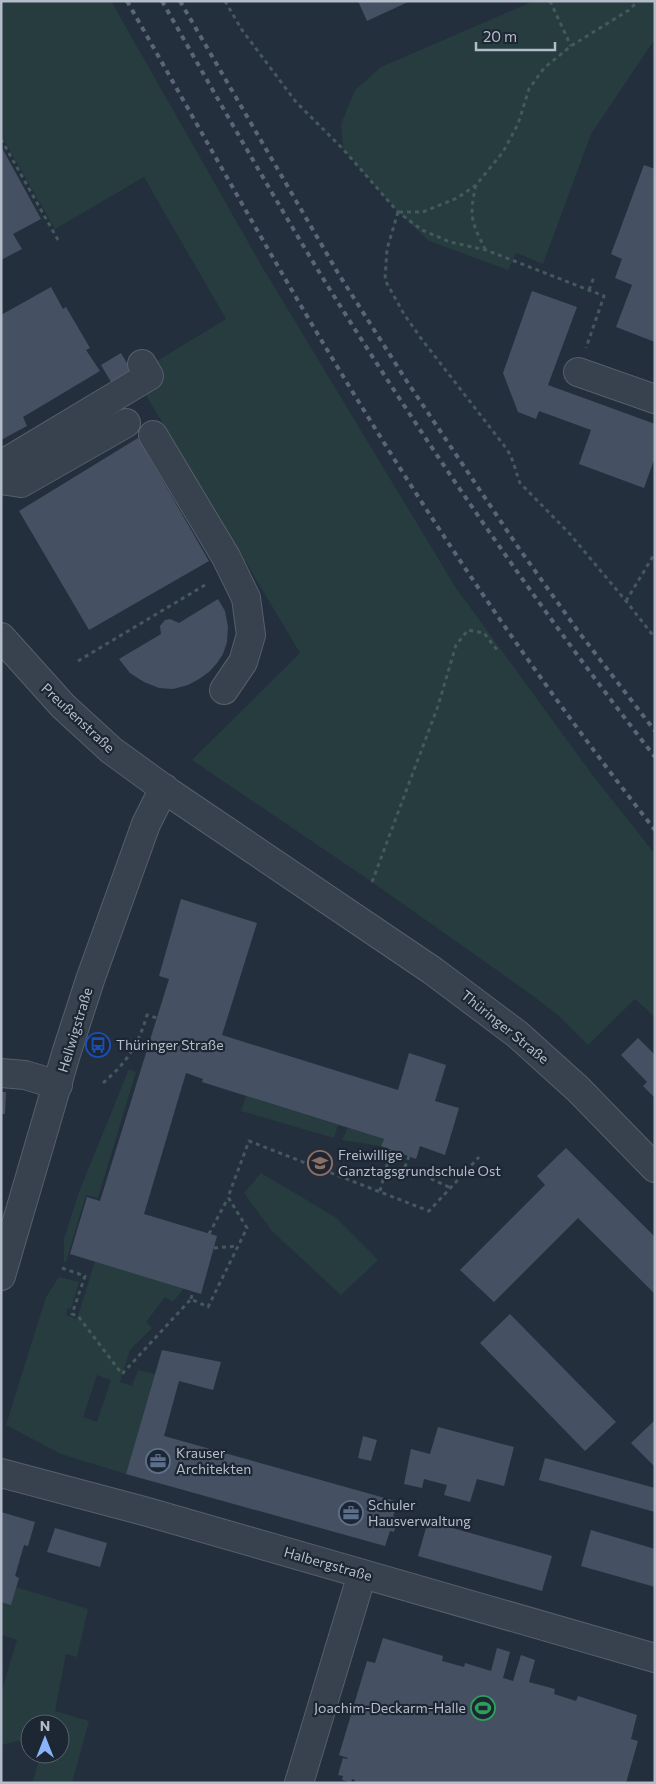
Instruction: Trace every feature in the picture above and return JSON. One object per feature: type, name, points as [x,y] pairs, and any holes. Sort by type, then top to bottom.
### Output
[{"type":"street","points":[[1,465],[149,376],[142,364]]},
{"type":"street","points":[[578,372],[655,399]]},
{"type":"street","points":[[1,480],[21,483],[126,423]]},
{"type":"street","points":[[153,435],[226,557],[246,598],[251,636],[243,662],[224,690]]},
{"type":"street","name":"Preußenstraße","points":[[1,637],[63,706],[111,750],[164,788]]},
{"type":"street","name":"Hellwigstraße","points":[[1,1276],[90,980],[142,836],[164,788]]},
{"type":"street","name":"Thüringer Straße","points":[[164,788],[433,971],[517,1034],[578,1089],[655,1168]]},
{"type":"street","points":[[1,1073],[25,1075],[58,1085]]},
{"type":"street","name":"Halbergstraße","points":[[1,1473],[144,1511],[655,1658]]},
{"type":"street","points":[[300,1783],[362,1574]]},
{"type":"path","points":[[225,1],[242,30],[296,102],[343,149],[398,212],[422,230],[450,242],[486,250],[604,296],[578,372]]},
{"type":"path","points":[[550,1],[571,46]]},
{"type":"path","points":[[398,212],[423,212],[457,198],[476,185],[503,152],[518,124],[529,89],[544,68],[571,46],[629,10],[638,1]]},
{"type":"path","points":[[1,138],[58,240]]},
{"type":"path","points":[[476,185],[471,210],[475,229],[486,250]]},
{"type":"path","points":[[398,212],[387,249],[386,280],[404,314],[506,448],[514,460],[520,483],[569,533],[655,638]]},
{"type":"path","points":[[589,290],[594,277]]},
{"type":"path","points":[[626,601],[655,553]]},
{"type":"path","points":[[78,661],[205,585]]},
{"type":"path","points":[[372,882],[438,706],[456,645],[468,630],[484,633],[498,651]]},
{"type":"path","points":[[103,1083],[122,1066],[141,1035],[147,1015],[157,1018]]},
{"type":"path","points":[[209,1234],[228,1197],[249,1141],[428,1211],[479,1157]]},
{"type":"path","points":[[380,1191],[391,1150]]},
{"type":"path","points":[[408,1156],[404,1167],[451,1188]]},
{"type":"path","points":[[191,1299],[208,1307],[247,1228],[228,1197]]},
{"type":"path","points":[[214,1248],[238,1246]]},
{"type":"path","points":[[62,1268],[85,1276],[72,1314],[78,1316],[122,1374],[191,1299],[193,1291]]},
{"type":"green space","points":[[1,1],[111,1],[264,270],[456,588],[594,777],[655,854],[655,1017],[635,999],[588,1045],[559,1016],[529,993],[372,882],[192,760],[300,653],[134,375],[226,319],[144,177],[55,229],[1,135]]},
{"type":"green space","points":[[534,1],[655,1],[655,39],[591,134],[543,264],[516,253],[508,270],[429,241],[398,212],[343,149],[341,124],[355,90],[381,67]]},
{"type":"green space","points":[[129,1069],[136,1072],[98,1198],[86,1195],[66,1262],[64,1262],[64,1239],[79,1192]]},
{"type":"green space","points":[[246,1096],[338,1125],[334,1138],[241,1111]]},
{"type":"green space","points":[[348,1128],[384,1139],[381,1146],[342,1140]]},
{"type":"green space","points":[[261,1173],[335,1217],[378,1260],[341,1295],[272,1231],[244,1193]]},
{"type":"green space","points":[[95,1261],[184,1288],[173,1302],[165,1297],[146,1322],[152,1328],[130,1350],[120,1382],[132,1386],[138,1370],[155,1374],[126,1474],[61,1454],[6,1425],[46,1297],[59,1277],[79,1282],[71,1309],[68,1308],[66,1315],[77,1319]],"holes":[[[97,1375],[111,1380],[97,1422],[83,1417]]]},
{"type":"green space","points":[[16,1587],[88,1609],[77,1657],[66,1654],[55,1711],[65,1714],[20,1714],[20,1740],[1,1745],[1,1693],[17,1640],[1,1635],[1,1602]]},
{"type":"green space","points":[[70,1715],[89,1721],[72,1783],[32,1783],[38,1764],[70,1764]]},
{"type":"building","points":[[358,1],[410,1],[367,21]]},
{"type":"building","points":[[1,146],[41,219],[13,234],[22,249],[1,260]]},
{"type":"building","points":[[644,165],[655,169],[655,342],[616,327],[632,285],[615,278],[622,259],[611,254]]},
{"type":"building","points":[[51,287],[63,309],[66,307],[90,348],[86,350],[100,371],[23,417],[27,426],[1,440],[1,315]]},
{"type":"building","points":[[532,291],[577,307],[548,385],[655,424],[655,457],[644,488],[579,464],[591,430],[539,411],[536,419],[518,412],[503,373]]},
{"type":"building","points":[[121,353],[134,375],[114,387],[101,365]]},
{"type":"building","points":[[138,438],[209,561],[89,630],[19,511]]},
{"type":"building","points":[[218,599],[225,611],[228,627],[227,642],[223,654],[217,663],[199,679],[188,685],[173,689],[159,688],[144,682],[130,673],[119,659],[161,634],[160,626],[165,620],[170,619],[179,623]]},
{"type":"building","points":[[181,899],[257,923],[222,1035],[398,1090],[409,1053],[446,1065],[435,1101],[459,1108],[445,1155],[420,1146],[416,1159],[381,1146],[384,1139],[202,1082],[203,1079],[186,1073],[144,1214],[217,1236],[201,1294],[70,1254],[87,1197],[100,1201],[169,979],[159,976]]},
{"type":"building","points":[[638,1038],[655,1055],[655,1098],[643,1086],[647,1082],[621,1055]]},
{"type":"building","points":[[1,1092],[6,1092],[5,1114],[1,1114]]},
{"type":"building","points":[[566,1148],[655,1237],[655,1294],[578,1218],[494,1302],[460,1270],[545,1185],[537,1176]]},
{"type":"building","points":[[510,1314],[616,1422],[585,1451],[480,1343]]},
{"type":"building","points":[[162,1350],[221,1362],[213,1390],[179,1381],[164,1436],[399,1502],[393,1516],[398,1518],[394,1532],[390,1531],[385,1546],[126,1474]]},
{"type":"building","points":[[655,1420],[655,1467],[631,1443]]},
{"type":"building","points":[[438,1427],[514,1447],[504,1486],[477,1479],[470,1502],[444,1495],[447,1485],[424,1479],[422,1488],[404,1484],[411,1449],[430,1454]]},
{"type":"building","points":[[363,1436],[377,1440],[371,1461],[358,1458]]},
{"type":"building","points":[[545,1458],[655,1488],[655,1512],[539,1480]]},
{"type":"building","points":[[1,1512],[35,1522],[28,1546],[24,1545],[15,1576],[19,1578],[11,1605],[1,1602]]},
{"type":"building","points":[[428,1521],[552,1556],[542,1591],[418,1556]]},
{"type":"building","points":[[55,1528],[107,1543],[100,1567],[47,1552]]},
{"type":"building","points":[[591,1530],[655,1549],[655,1587],[581,1566]]},
{"type":"building","name":"Joachim-Deckarm-Halle","points":[[383,1638],[443,1656],[442,1661],[464,1667],[465,1663],[491,1671],[497,1648],[504,1650],[510,1652],[503,1678],[513,1681],[521,1655],[535,1660],[529,1682],[555,1689],[554,1694],[576,1701],[578,1696],[637,1715],[631,1739],[638,1741],[626,1783],[354,1783],[355,1780],[352,1779],[351,1783],[342,1780],[343,1776],[338,1775],[343,1758],[348,1758],[339,1755],[367,1661],[375,1663]]},
{"type":"railway","points":[[127,1],[298,301],[427,510],[537,673],[655,830]]},
{"type":"railway","points":[[162,1],[303,245],[402,402],[525,583],[655,757]]},
{"type":"railway","points":[[180,1],[338,273],[406,380],[518,547],[578,631],[655,731]]},
{"type":"place","name":"Thüringer Straße","points":[[98,1045]]},
{"type":"place","name":"Freiwillige Ganztagsgrundschule Ost","points":[[320,1163]]},
{"type":"place","name":"Krauser Architekten","points":[[158,1461]]},
{"type":"place","name":"Schuler Hausverwaltung","points":[[351,1513]]},
{"type":"place","name":"Joachim-Deckarm-Halle","points":[[483,1708]]}]
